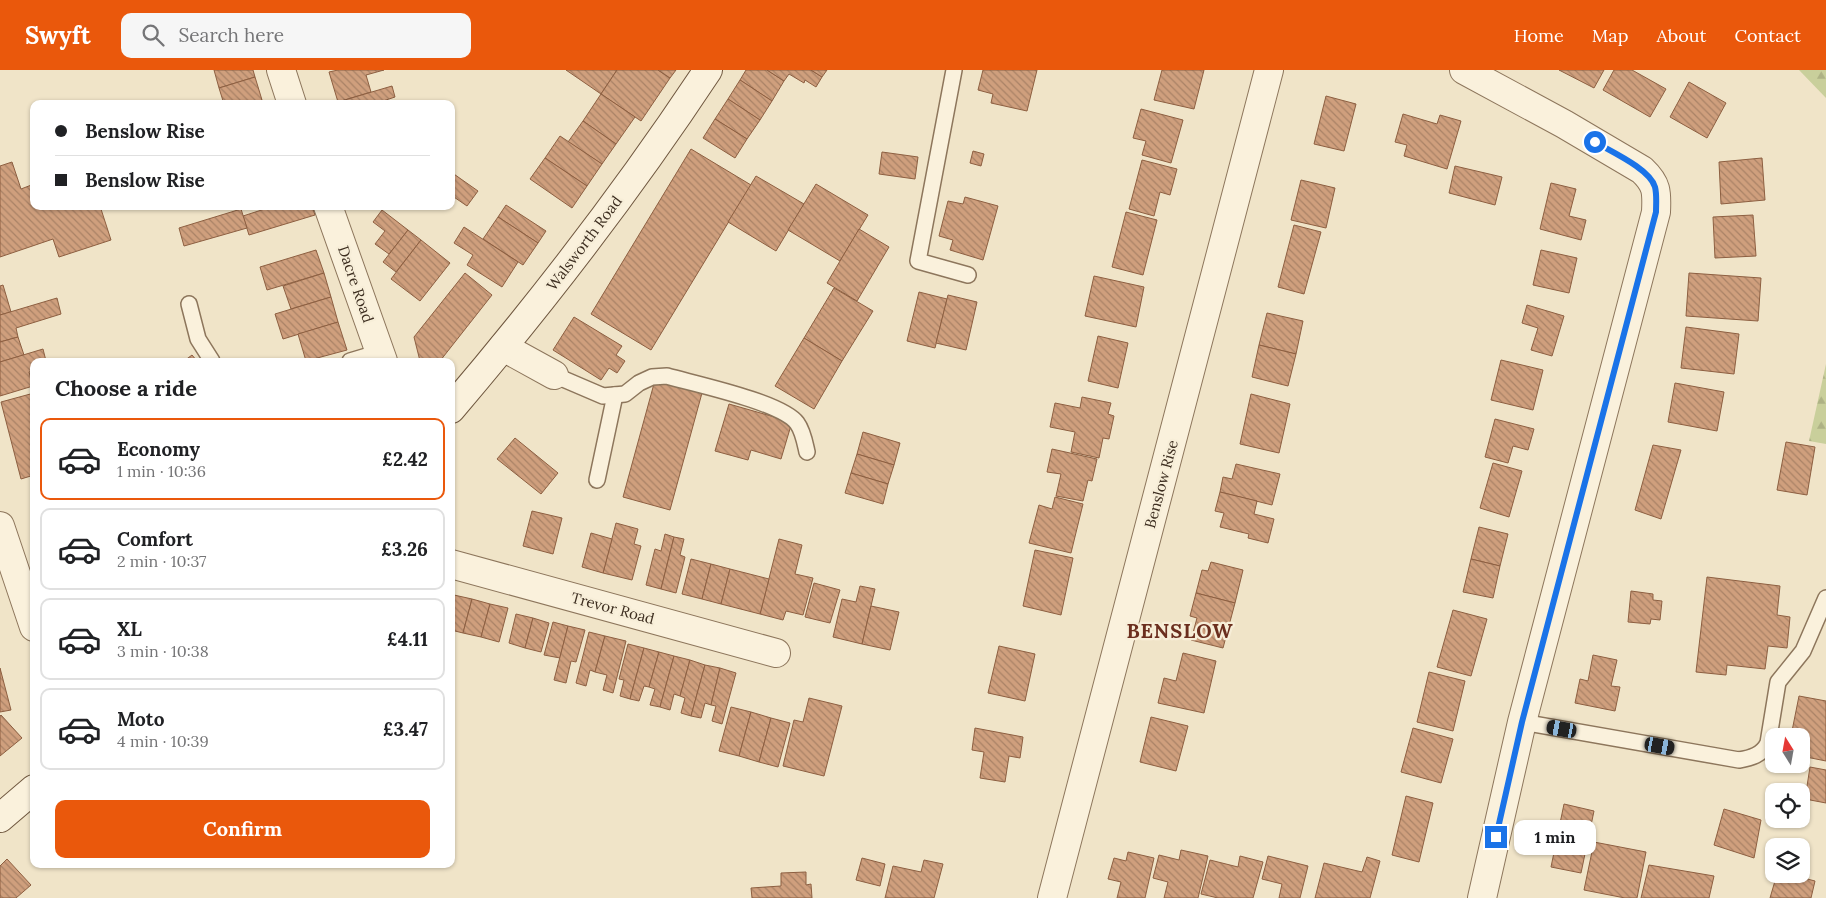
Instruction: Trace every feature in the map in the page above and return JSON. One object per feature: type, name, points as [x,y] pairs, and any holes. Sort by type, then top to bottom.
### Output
[{"type":"street","points":[[281,70],[291,100]]},
{"type":"street","name":"Walsworth Road","points":[[455,404],[596,230],[675,120],[708,70]]},
{"type":"street","name":"Benslow Rise","points":[[1052,898],[1269,70]]},
{"type":"street","points":[[1464,70],[1564,124],[1642,170],[1655,187],[1656,198],[1656,212],[1522,722],[1482,898]]},
{"type":"street","name":"Dacre Road","points":[[329,210],[381,356]]},
{"type":"street","points":[[503,347],[554,375]]},
{"type":"street","points":[[0,526],[30,615]]},
{"type":"street","name":"Trevor Road","points":[[455,565],[776,653]]},
{"type":"street","points":[[0,818],[30,792]]},
{"type":"lane","points":[[954,70],[918,260],[968,276]]},
{"type":"lane","points":[[189,304],[198,339],[210,358]]},
{"type":"lane","points":[[369,358],[381,356]]},
{"type":"lane","points":[[554,375],[603,396],[624,394],[639,383],[652,378],[666,376],[767,404],[796,422],[807,452]]},
{"type":"lane","points":[[597,480],[615,395]]},
{"type":"lane","points":[[1522,722],[1739,760],[1754,757],[1765,749],[1768,743],[1778,682],[1803,651],[1826,598]]},
{"type":"green space","points":[[1799,70],[1826,70],[1826,98]]},
{"type":"green space","points":[[1826,364],[1826,444],[1809,441]]},
{"type":"building","points":[[214,70],[253,70],[255,77],[219,88]]},
{"type":"building","points":[[338,70],[384,70],[366,75],[371,92],[345,100],[337,100],[329,72]]},
{"type":"building","points":[[566,70],[617,70],[601,94]]},
{"type":"building","points":[[617,70],[658,70],[670,78],[641,121],[601,94]]},
{"type":"building","points":[[658,70],[676,70],[670,78]]},
{"type":"building","points":[[746,70],[767,70],[784,81],[772,101],[740,80]]},
{"type":"building","points":[[767,70],[811,70],[822,77],[816,87],[805,80],[804,83],[789,74],[784,81]]},
{"type":"building","points":[[811,70],[827,70],[822,77]]},
{"type":"building","points":[[983,70],[1037,70],[1027,111],[991,103],[993,94],[978,90]]},
{"type":"building","points":[[1162,70],[1204,70],[1194,109],[1154,100]]},
{"type":"building","points":[[1559,70],[1604,70],[1594,88]]},
{"type":"building","points":[[1614,70],[1632,70],[1666,89],[1650,117],[1603,90]]},
{"type":"building","points":[[255,77],[262,100],[223,100],[219,88]]},
{"type":"building","points":[[740,80],[772,101],[760,120],[728,99]]},
{"type":"building","points":[[1689,82],[1726,103],[1707,138],[1670,117]]},
{"type":"building","points":[[392,86],[395,97],[386,100],[345,100]]},
{"type":"building","points":[[601,94],[635,117],[616,144],[583,121]]},
{"type":"building","points":[[1326,96],[1356,104],[1344,151],[1314,144]]},
{"type":"building","points":[[728,99],[760,120],[747,139],[715,119]]},
{"type":"building","points":[[1141,109],[1183,120],[1171,163],[1142,155],[1146,141],[1133,138]]},
{"type":"building","points":[[1403,114],[1437,124],[1440,115],[1461,121],[1447,169],[1404,156],[1407,145],[1395,142]]},
{"type":"building","points":[[715,119],[747,139],[735,158],[703,138]]},
{"type":"building","points":[[583,121],[616,144],[602,164],[568,142]]},
{"type":"building","points":[[560,136],[602,164],[587,186],[545,158]]},
{"type":"building","points":[[691,149],[751,185],[651,350],[591,314]]},
{"type":"building","points":[[973,151],[984,154],[981,166],[970,163]]},
{"type":"building","points":[[882,152],[918,157],[915,179],[879,174]]},
{"type":"building","points":[[545,158],[587,186],[572,208],[530,179]]},
{"type":"building","points":[[1762,158],[1765,200],[1721,204],[1719,162]]},
{"type":"building","points":[[1142,160],[1177,169],[1170,195],[1160,192],[1154,216],[1129,209]]},
{"type":"building","points":[[12,162],[21,189],[30,186],[30,210],[101,210],[111,240],[59,257],[53,239],[0,257],[0,166]]},
{"type":"building","points":[[1455,166],[1502,177],[1495,205],[1449,193]]},
{"type":"building","points":[[455,175],[478,191],[467,206],[455,198]]},
{"type":"building","points":[[756,176],[804,204],[776,251],[728,222]]},
{"type":"building","points":[[1301,180],[1335,188],[1326,228],[1291,220]]},
{"type":"building","points":[[1551,183],[1576,189],[1569,216],[1586,220],[1581,240],[1540,229]]},
{"type":"building","points":[[816,184],[868,215],[840,261],[788,230]]},
{"type":"building","points":[[965,197],[998,206],[983,260],[950,250],[953,240],[939,236],[948,201],[963,204]]},
{"type":"building","points":[[506,205],[546,231],[538,243],[498,217]]},
{"type":"building","points":[[241,210],[247,228],[184,246],[179,228]]},
{"type":"building","points":[[262,210],[313,210],[315,215],[249,235],[243,216]]},
{"type":"building","points":[[382,210],[408,230],[389,254],[375,244],[385,231],[373,222]]},
{"type":"building","points":[[1126,212],[1157,220],[1143,275],[1112,267]]},
{"type":"building","points":[[1753,215],[1756,256],[1715,258],[1713,217]]},
{"type":"building","points":[[498,217],[538,243],[523,265],[483,239]]},
{"type":"building","points":[[1294,225],[1321,232],[1304,294],[1278,287]]},
{"type":"building","points":[[464,227],[518,262],[502,287],[467,265],[473,255],[454,243]]},
{"type":"building","points":[[859,229],[889,247],[857,301],[827,283]]},
{"type":"building","points":[[408,230],[421,240],[396,272],[383,262]]},
{"type":"building","points":[[421,240],[450,263],[420,301],[391,279]]},
{"type":"building","points":[[316,250],[324,273],[267,290],[260,267]]},
{"type":"building","points":[[1541,250],[1577,258],[1569,293],[1533,285]]},
{"type":"building","points":[[324,273],[331,297],[291,309],[283,286]]},
{"type":"building","points":[[465,273],[492,295],[442,358],[419,358],[414,337]]},
{"type":"building","points":[[1689,273],[1761,278],[1758,321],[1686,316]]},
{"type":"building","points":[[1094,276],[1144,287],[1136,327],[1085,316]]},
{"type":"building","points":[[3,285],[11,312],[0,315],[0,286]]},
{"type":"building","points":[[834,288],[873,311],[842,361],[804,338]]},
{"type":"building","points":[[919,292],[947,299],[935,348],[907,341]]},
{"type":"building","points":[[948,295],[977,302],[966,350],[936,343]]},
{"type":"building","points":[[331,297],[338,322],[283,339],[275,314]]},
{"type":"building","points":[[57,298],[61,314],[16,328],[18,337],[0,342],[0,315]]},
{"type":"building","points":[[1527,305],[1564,316],[1552,356],[1531,350],[1538,328],[1522,323]]},
{"type":"building","points":[[1267,313],[1303,321],[1296,354],[1259,345]]},
{"type":"building","points":[[574,317],[622,346],[616,355],[625,361],[617,373],[609,368],[601,380],[553,350]]},
{"type":"building","points":[[338,322],[347,350],[317,358],[305,358],[298,334]]},
{"type":"building","points":[[1686,327],[1739,334],[1734,374],[1681,368]]},
{"type":"building","points":[[1098,336],[1128,343],[1118,388],[1088,381]]},
{"type":"building","points":[[18,337],[24,355],[0,362],[0,342]]},
{"type":"building","points":[[804,338],[842,361],[814,409],[775,386]]},
{"type":"building","points":[[1259,345],[1296,354],[1288,386],[1252,377]]},
{"type":"building","points":[[43,349],[45,358],[30,358],[30,387],[0,396],[0,362]]},
{"type":"building","points":[[1501,360],[1543,370],[1533,410],[1491,400]]},
{"type":"building","points":[[655,380],[702,393],[670,510],[623,497]]},
{"type":"building","points":[[1675,383],[1724,392],[1717,431],[1668,422]]},
{"type":"building","points":[[30,394],[30,476],[21,479],[1,402]]},
{"type":"building","points":[[1251,394],[1290,404],[1279,453],[1240,444]]},
{"type":"building","points":[[1082,397],[1111,403],[1108,414],[1114,416],[1109,439],[1103,438],[1099,458],[1071,452],[1075,432],[1050,427],[1055,403],[1080,408]]},
{"type":"building","points":[[729,404],[792,422],[781,459],[751,450],[748,460],[715,451]]},
{"type":"building","points":[[1495,419],[1534,429],[1528,450],[1513,446],[1508,463],[1485,457]]},
{"type":"building","points":[[863,432],[900,443],[894,465],[857,454]]},
{"type":"building","points":[[515,438],[558,473],[541,494],[497,459]]},
{"type":"building","points":[[1786,442],[1815,447],[1807,495],[1777,490]]},
{"type":"building","points":[[1653,445],[1681,450],[1661,519],[1635,510]]},
{"type":"building","points":[[1052,449],[1097,459],[1092,481],[1088,480],[1083,501],[1056,496],[1061,474],[1047,472]]},
{"type":"building","points":[[857,454],[894,465],[888,484],[851,473]]},
{"type":"building","points":[[1493,463],[1522,471],[1509,517],[1480,508]]},
{"type":"building","points":[[1236,464],[1280,474],[1272,505],[1220,492],[1223,477],[1232,479]]},
{"type":"building","points":[[851,473],[888,484],[883,504],[845,493]]},
{"type":"building","points":[[1220,492],[1257,501],[1254,514],[1274,519],[1268,543],[1248,538],[1249,534],[1220,527],[1224,513],[1215,511]]},
{"type":"building","points":[[1055,497],[1083,504],[1071,553],[1029,543],[1039,505],[1052,509]]},
{"type":"building","points":[[532,511],[562,518],[553,554],[523,546]]},
{"type":"building","points":[[616,523],[638,529],[634,544],[641,546],[632,580],[603,573]]},
{"type":"building","points":[[1479,527],[1508,534],[1500,566],[1471,559]]},
{"type":"building","points":[[591,533],[612,539],[603,573],[582,567]]},
{"type":"building","points":[[665,534],[674,537],[661,589],[646,585],[655,549],[661,551]]},
{"type":"building","points":[[674,537],[684,539],[680,555],[685,557],[676,593],[661,589]]},
{"type":"building","points":[[779,539],[802,545],[795,574],[813,578],[803,615],[786,611],[783,620],[760,614]]},
{"type":"building","points":[[1035,550],[1073,558],[1061,615],[1023,606]]},
{"type":"building","points":[[691,559],[711,564],[702,599],[682,594]]},
{"type":"building","points":[[1471,559],[1500,566],[1493,598],[1463,592]]},
{"type":"building","points":[[1211,562],[1243,570],[1235,603],[1196,593],[1202,570],[1208,571]]},
{"type":"building","points":[[711,564],[730,569],[721,604],[702,599]]},
{"type":"building","points":[[730,569],[769,579],[760,614],[721,604]]},
{"type":"building","points":[[1707,577],[1780,586],[1777,615],[1790,617],[1787,648],[1768,646],[1765,669],[1727,665],[1726,675],[1696,672]]},
{"type":"building","points":[[814,583],[840,590],[830,623],[805,617]]},
{"type":"building","points":[[860,586],[875,589],[862,644],[833,637],[842,599],[856,602]]},
{"type":"building","points":[[1631,591],[1653,594],[1653,600],[1662,601],[1660,620],[1651,619],[1650,624],[1628,622]]},
{"type":"building","points":[[1196,593],[1235,603],[1223,648],[1191,640],[1197,618],[1190,616]]},
{"type":"building","points":[[455,595],[472,599],[463,633],[455,631]]},
{"type":"building","points":[[472,599],[490,604],[481,637],[463,633]]},
{"type":"building","points":[[490,604],[508,608],[499,642],[481,637]]},
{"type":"building","points":[[871,606],[899,612],[890,650],[862,644]]},
{"type":"building","points":[[1453,610],[1487,619],[1471,676],[1437,667]]},
{"type":"building","points":[[516,614],[533,618],[525,648],[509,643]]},
{"type":"building","points":[[533,618],[549,623],[541,652],[525,648]]},
{"type":"building","points":[[553,622],[568,626],[560,658],[544,655]]},
{"type":"building","points":[[568,626],[585,630],[576,662],[571,661],[566,683],[554,680]]},
{"type":"building","points":[[589,632],[605,636],[595,672],[590,670],[586,686],[576,683]]},
{"type":"building","points":[[605,636],[626,641],[613,693],[603,690],[607,675],[595,672]]},
{"type":"building","points":[[628,644],[644,648],[630,699],[620,696],[624,680],[619,679]]},
{"type":"building","points":[[999,646],[1035,654],[1025,701],[988,693]]},
{"type":"building","points":[[644,648],[659,652],[649,687],[644,686],[639,701],[630,699]]},
{"type":"building","points":[[659,652],[674,656],[660,707],[650,705],[655,689],[649,687]]},
{"type":"building","points":[[1183,653],[1216,661],[1204,713],[1158,703],[1164,678],[1176,681]]},
{"type":"building","points":[[1593,655],[1617,660],[1611,686],[1620,687],[1615,711],[1575,703],[1580,679],[1588,681]]},
{"type":"building","points":[[674,656],[690,660],[680,696],[674,694],[670,710],[660,707]]},
{"type":"building","points":[[690,660],[705,665],[691,716],[681,713],[685,698],[680,696]]},
{"type":"building","points":[[705,665],[720,668],[711,705],[705,703],[701,718],[691,716]]},
{"type":"building","points":[[0,668],[11,710],[0,712]]},
{"type":"building","points":[[720,668],[736,673],[722,724],[712,721],[716,706],[711,705]]},
{"type":"building","points":[[1429,672],[1465,681],[1453,731],[1417,722]]},
{"type":"building","points":[[1799,696],[1826,701],[1826,761],[1810,758],[1810,728],[1793,728]]},
{"type":"building","points":[[809,698],[842,706],[824,776],[783,766],[794,720],[803,722]]},
{"type":"building","points":[[731,707],[751,712],[739,756],[719,751]]},
{"type":"building","points":[[751,712],[771,718],[759,762],[739,756]]},
{"type":"building","points":[[0,716],[22,738],[0,756]]},
{"type":"building","points":[[1151,717],[1188,726],[1176,771],[1140,762]]},
{"type":"building","points":[[771,718],[790,723],[778,767],[759,762]]},
{"type":"building","points":[[975,728],[1023,737],[1020,758],[1009,756],[1005,782],[980,778],[984,752],[972,750]]},
{"type":"building","points":[[1413,728],[1453,739],[1441,783],[1401,772]]},
{"type":"building","points":[[1810,767],[1826,770],[1826,803],[1810,800],[1810,783],[1808,783]]},
{"type":"building","points":[[1406,796],[1433,803],[1419,862],[1392,855]]},
{"type":"building","points":[[1564,804],[1594,811],[1581,873],[1551,867]]},
{"type":"building","points":[[1724,809],[1761,820],[1754,858],[1714,845]]},
{"type":"building","points":[[1594,842],[1646,852],[1637,898],[1625,898],[1584,890]]},
{"type":"building","points":[[1181,850],[1208,856],[1198,898],[1164,898],[1168,882],[1153,878],[1159,855],[1179,860]]},
{"type":"building","points":[[1128,852],[1154,858],[1145,898],[1117,898],[1121,882],[1108,879],[1114,858],[1126,861]]},
{"type":"building","points":[[1240,856],[1263,862],[1253,898],[1218,898],[1201,894],[1210,860],[1238,867]]},
{"type":"building","points":[[1268,856],[1308,866],[1300,898],[1279,898],[1282,884],[1262,879]]},
{"type":"building","points":[[1367,857],[1380,861],[1370,898],[1315,898],[1324,863],[1362,872]]},
{"type":"building","points":[[862,858],[885,864],[880,886],[856,880]]},
{"type":"building","points":[[7,859],[31,885],[16,898],[0,898],[0,866]]},
{"type":"building","points":[[924,860],[943,864],[934,898],[885,898],[893,866],[921,872]]},
{"type":"building","points":[[1649,865],[1714,876],[1709,898],[1641,898]]},
{"type":"building","points":[[806,872],[806,885],[811,884],[812,898],[752,898],[751,888],[781,886],[781,873]]},
{"type":"building","points":[[1810,880],[1815,881],[1811,898],[1770,898],[1774,883],[1810,883]]},
{"type":"district","name":"BENSLOW","points":[[1180,630]]},
{"type":"route","points":[[1496,837],[1522,722],[1558,590],[1617,354],[1656,212],[1655,187],[1650,178],[1642,170],[1595,142]]}]
